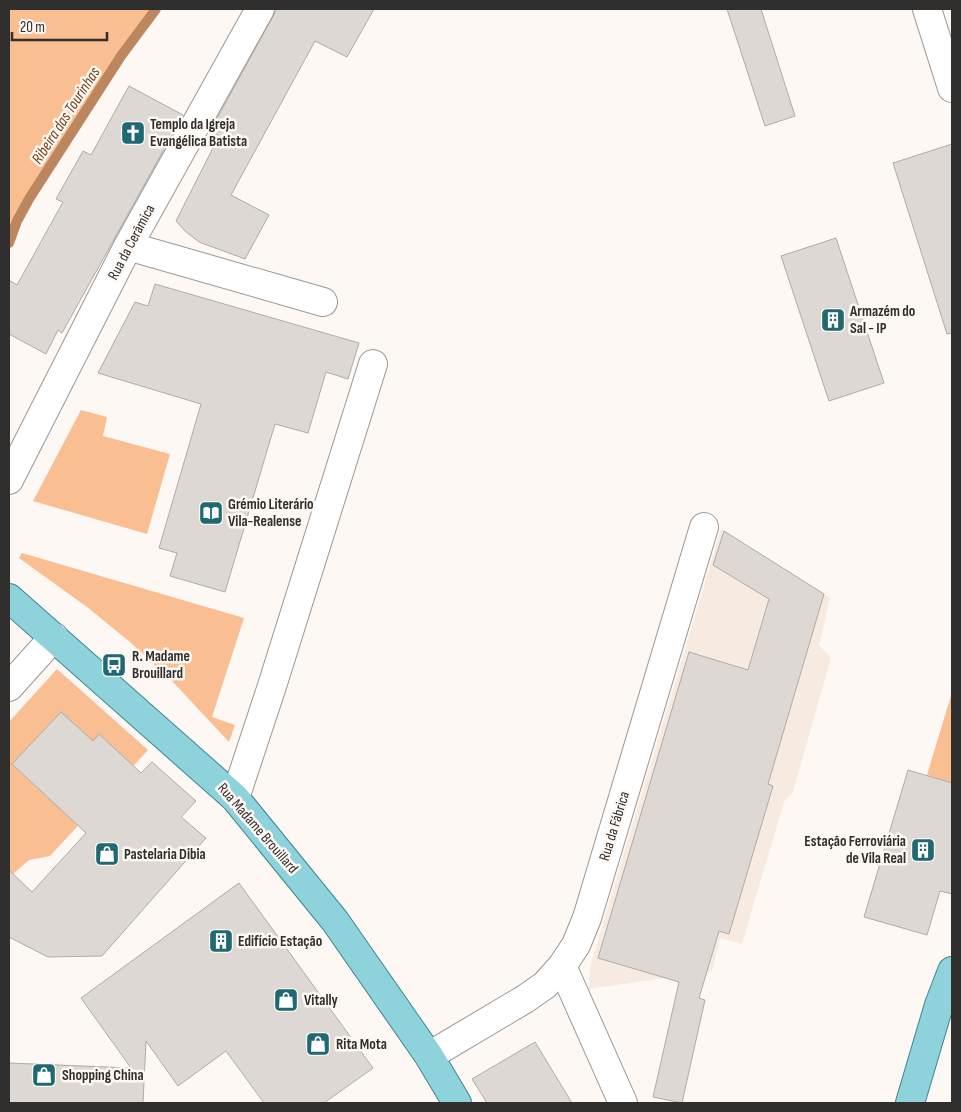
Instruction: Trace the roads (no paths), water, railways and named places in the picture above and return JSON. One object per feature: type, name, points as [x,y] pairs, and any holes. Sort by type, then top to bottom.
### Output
[{"type":"main road","name":"Rua Madame Brouillard","points":[[9,598],[235,798],[324,906],[429,1056],[457,1103]]},
{"type":"main road","points":[[910,1103],[939,1005],[952,971]]},
{"type":"street","name":"Rua da Cerâmica","points":[[9,480],[128,246],[260,9]]},
{"type":"street","points":[[927,9],[952,88]]},
{"type":"street","points":[[128,246],[323,302]]},
{"type":"street","points":[[235,798],[373,364]]},
{"type":"street","name":"Rua da Fábrica","points":[[429,1056],[525,999],[544,985],[562,966],[576,945],[587,918],[704,527]]},
{"type":"street","points":[[9,687],[54,637]]},
{"type":"street","points":[[562,966],[623,1103]]},
{"type":"waterway","name":"Ribeira das Tourinhas","points":[[9,243],[17,221],[29,199],[121,56],[156,9]]},
{"type":"place","name":"Templo da Igreja Evangélica Batista","points":[[133,133]]},
{"type":"place","name":"Armazém do Sal - IP","points":[[833,320]]},
{"type":"place","name":"Grémio Literário Vila-Realense","points":[[211,513]]},
{"type":"place","name":"R. Madame Brouillard","points":[[114,665]]},
{"type":"place","name":"Estação Ferroviária de Vila Real","points":[[923,850]]},
{"type":"place","name":"Pastelaria Dibia","points":[[107,854]]},
{"type":"place","name":"Edifício Estação","points":[[221,941]]},
{"type":"place","name":"Vitally","points":[[286,1000]]},
{"type":"place","name":"Rita Mota","points":[[318,1044]]},
{"type":"place","name":"Shopping China","points":[[44,1075]]}]
